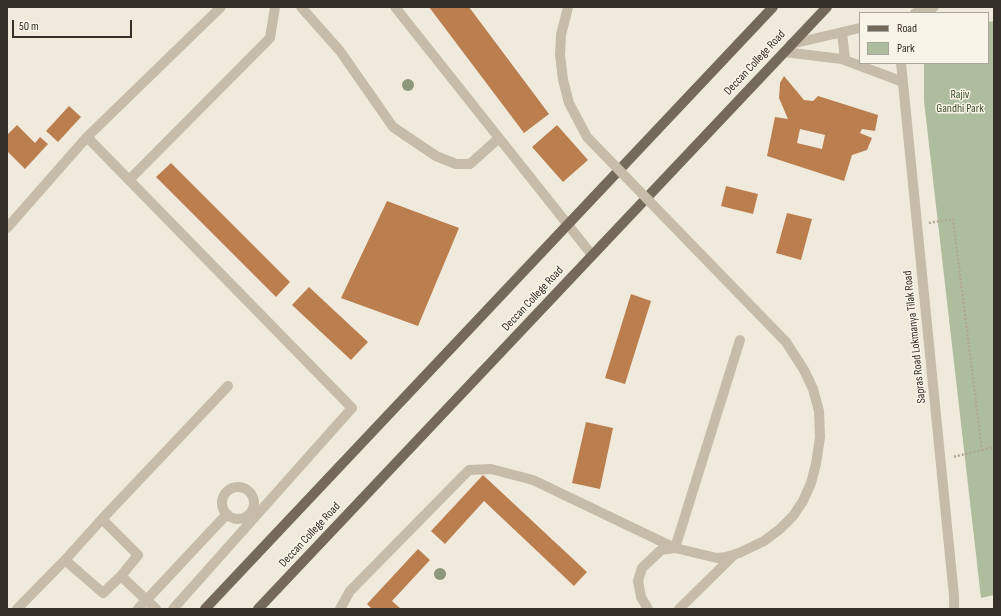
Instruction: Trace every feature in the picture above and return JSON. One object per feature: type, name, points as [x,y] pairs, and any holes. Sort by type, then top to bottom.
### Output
[{"type":"main road","name":"Deccan College Road","points":[[206,609],[773,7]]},
{"type":"main road","name":"Deccan College Road","points":[[258,609],[827,7]]},
{"type":"street","points":[[7,228],[87,137],[221,7]]},
{"type":"street","points":[[129,180],[270,38],[275,7]]},
{"type":"street","points":[[302,7],[340,51],[393,127],[436,156],[456,164],[470,164],[499,138]]},
{"type":"street","points":[[395,7],[592,255]]},
{"type":"street","points":[[340,609],[350,591],[469,470],[492,469],[533,480],[675,548],[717,558],[737,554],[764,541],[780,529],[793,516],[811,483],[816,464],[820,437],[819,411],[813,389],[804,370],[786,342],[587,137],[568,103],[562,80],[560,55],[561,35],[568,7]]},
{"type":"street","points":[[918,12],[934,7]]},
{"type":"street","points":[[791,44],[859,28]]},
{"type":"street","points":[[842,32],[845,60]]},
{"type":"street","points":[[784,52],[845,60],[903,82]]},
{"type":"street","name":"Sapras Road Lokmanya Tilak Road","points":[[901,64],[954,596],[954,609]]},
{"type":"street","points":[[87,137],[352,408],[173,609]]},
{"type":"street","points":[[675,548],[740,340]]},
{"type":"street","points":[[17,609],[228,386]]},
{"type":"street","points":[[138,609],[227,514]]},
{"type":"street","points":[[65,560],[103,593],[121,576],[138,555],[102,519]]},
{"type":"street","points":[[648,609],[641,597],[638,582],[642,568],[661,550],[675,548]]},
{"type":"street","points":[[679,609],[737,554]]},
{"type":"street","points":[[121,576],[156,609]]},
{"type":"path","points":[[917,225],[954,219],[982,450]]},
{"type":"path","points":[[940,460],[994,447]]},
{"type":"green space","name":"Rajiv Gandhi Park","points":[[994,21],[994,595],[981,598],[924,101],[924,64],[989,64],[989,22]]},
{"type":"building","points":[[429,7],[469,7],[549,114],[524,133]]},
{"type":"building","points":[[784,76],[804,100],[813,101],[818,96],[878,115],[875,131],[862,129],[860,133],[872,138],[867,150],[852,155],[844,181],[767,156],[775,117],[788,119],[779,98],[780,83]],"holes":[[[800,129],[825,135],[822,149],[797,143]]]},
{"type":"building","points":[[69,106],[81,117],[58,142],[46,131]]},
{"type":"building","points":[[17,125],[35,143],[40,137],[48,144],[25,169],[7,151],[7,135]]},
{"type":"building","points":[[557,125],[588,160],[563,182],[532,147]]},
{"type":"building","points":[[171,163],[290,282],[276,297],[156,177]]},
{"type":"building","points":[[726,186],[758,194],[753,214],[721,206]]},
{"type":"building","points":[[387,201],[459,228],[418,326],[341,298]]},
{"type":"building","points":[[787,213],[812,219],[801,260],[776,253]]},
{"type":"building","points":[[309,287],[368,342],[351,360],[292,305]]},
{"type":"building","points":[[631,294],[651,301],[625,384],[605,378]]},
{"type":"building","points":[[586,422],[613,428],[600,489],[572,483]]},
{"type":"building","points":[[483,475],[587,572],[574,586],[484,501],[445,544],[431,531]]},
{"type":"building","points":[[418,549],[430,560],[392,601],[401,609],[372,609],[367,604]]}]
